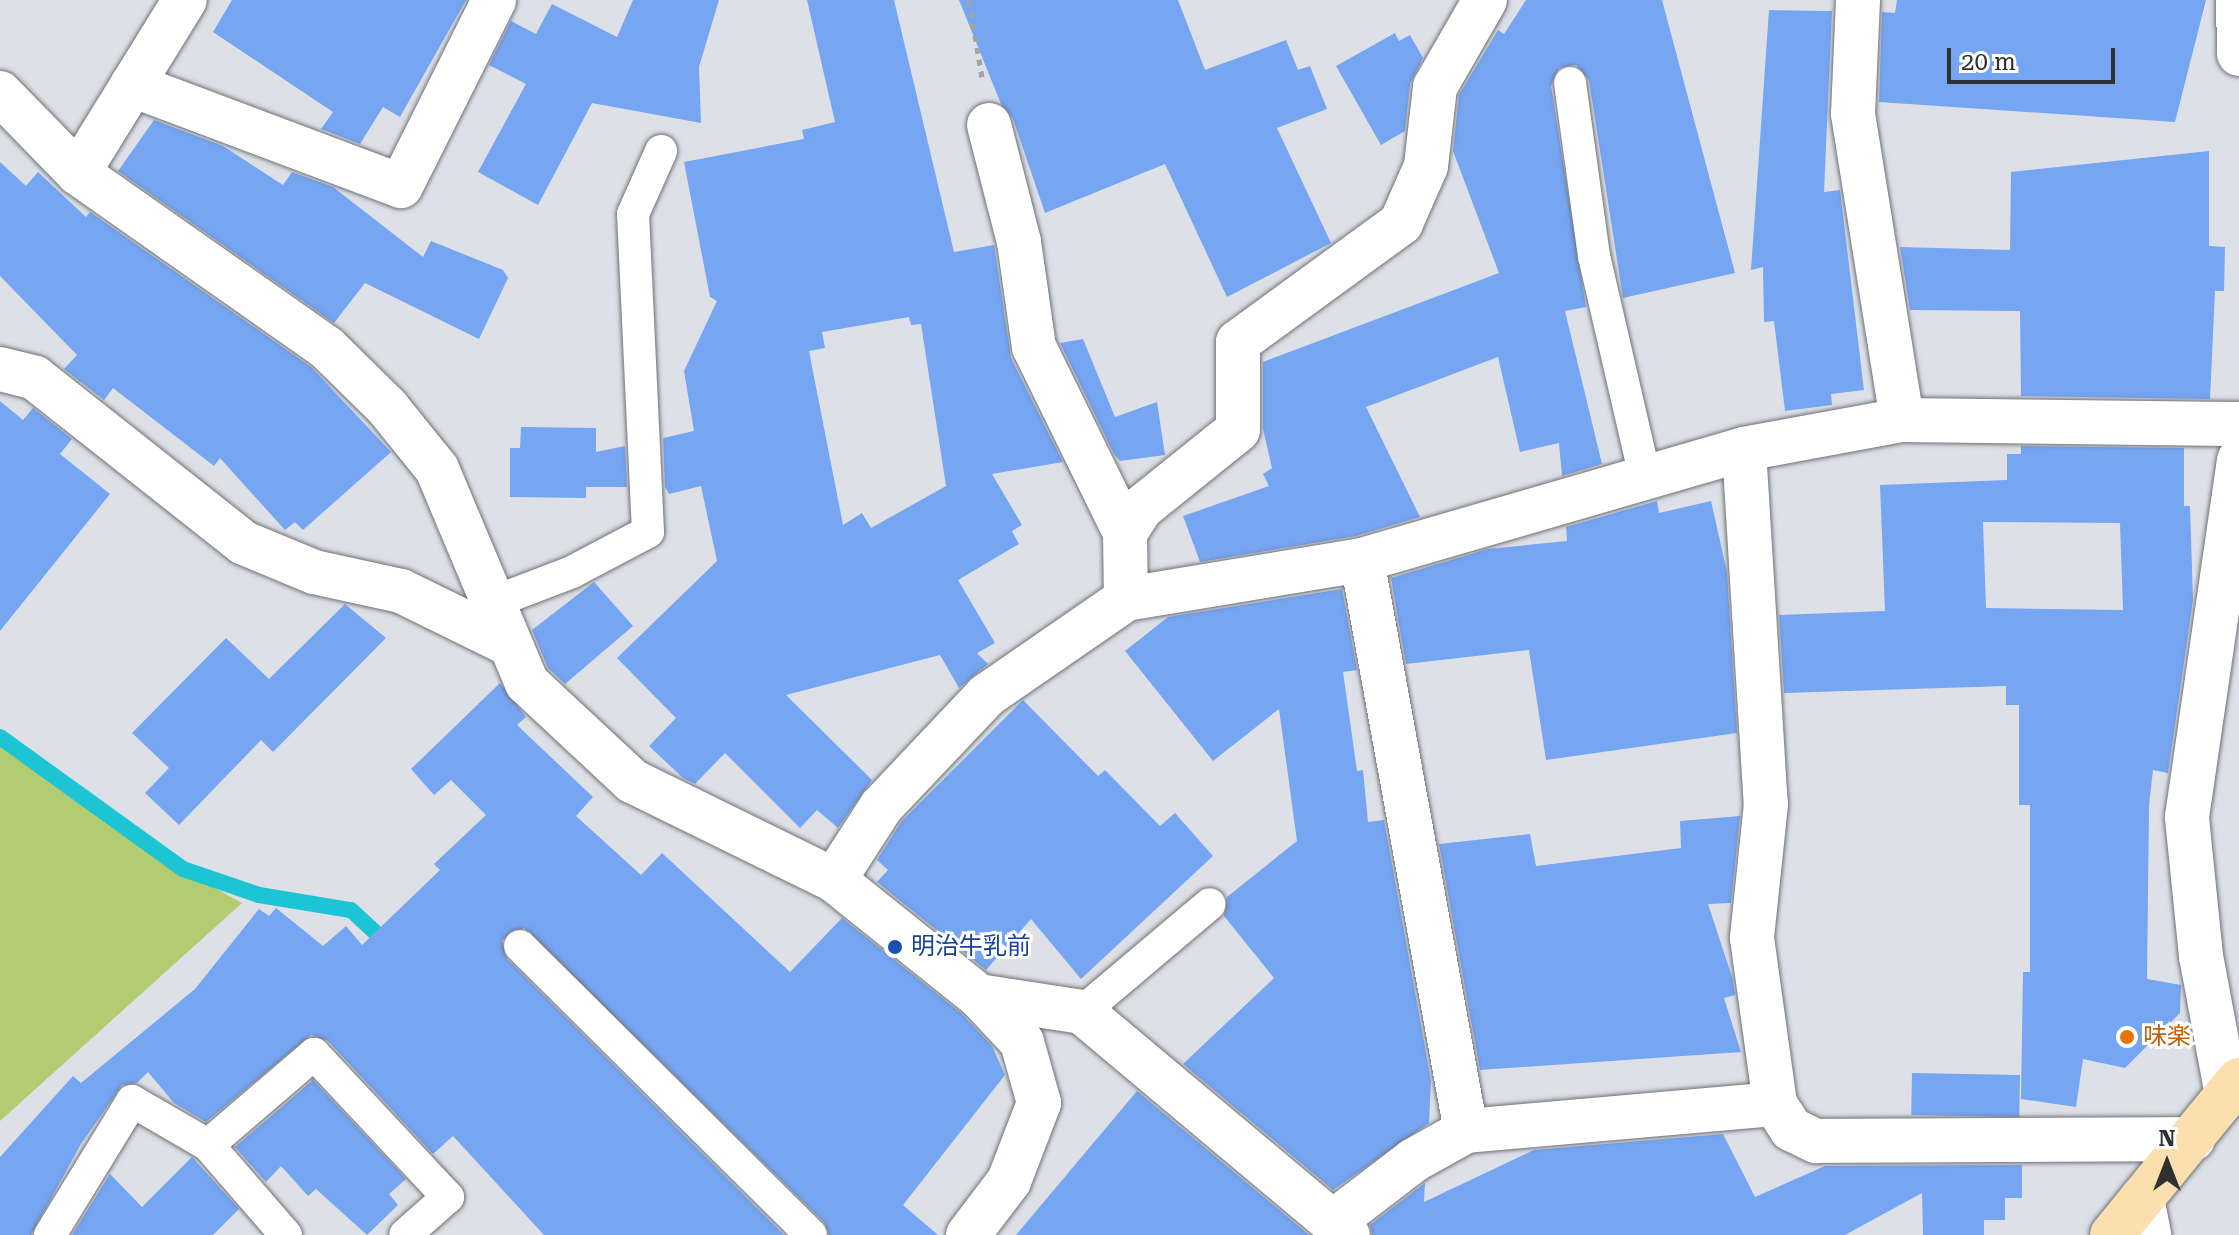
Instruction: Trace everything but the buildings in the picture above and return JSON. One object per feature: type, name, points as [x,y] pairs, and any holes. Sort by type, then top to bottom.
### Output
[{"type":"main road","points":[[2112,1235],[2146,1217],[2193,1139],[2233,1088]]},
{"type":"street","points":[[78,173],[185,0]]},
{"type":"street","points":[[132,85],[401,186],[494,0]]},
{"type":"street","points":[[1125,533],[1141,508],[1238,430],[1238,342],[1401,223],[1426,166],[1435,87],[1485,0]]},
{"type":"street","points":[[1858,0],[1853,114],[1902,420]]},
{"type":"street","points":[[2238,0],[2239,54]]},
{"type":"street","points":[[0,93],[78,173],[327,348],[387,407],[437,469],[498,623],[527,683],[632,781],[834,880],[979,996],[1022,1042],[1039,1103],[1009,1181],[968,1235]]},
{"type":"street","points":[[989,125],[1019,242],[1034,347],[1125,533],[1126,599]]},
{"type":"street","points":[[0,369],[35,378],[244,543],[314,572],[401,591],[498,623]]},
{"type":"street","points":[[834,880],[881,807],[987,695],[1126,599],[1362,560],[1744,449],[1902,420],[2239,424]]},
{"type":"street","points":[[1744,449],[1766,804],[1752,938],[1775,1104],[1791,1129],[1816,1141],[2193,1139]]},
{"type":"street","points":[[2233,1088],[2201,956],[2187,817],[2239,460]]},
{"type":"street","points":[[1362,560],[1466,1131]]},
{"type":"street","points":[[979,996],[1082,1012],[1340,1229],[1414,1160],[1466,1131],[1775,1104]]},
{"type":"lane","points":[[1570,83],[1594,256],[1645,477]]},
{"type":"lane","points":[[498,623],[572,572],[648,532],[633,214],[661,151]]},
{"type":"lane","points":[[1082,1012],[1210,904]]},
{"type":"lane","points":[[520,946],[811,1235]]},
{"type":"lane","points":[[208,1145],[314,1054],[448,1197],[405,1235]]},
{"type":"lane","points":[[50,1235],[132,1101],[208,1145],[286,1235]]},
{"type":"path","points":[[969,0],[989,125]]},
{"type":"green space","points":[[0,743],[173,865],[242,903],[0,1121]]},
{"type":"waterway","points":[[0,737],[183,869],[259,895],[351,910],[391,947]]},
{"type":"place","name":"明治牛乳前","points":[[895,947]]},
{"type":"place","name":"味楽","points":[[2127,1037]]}]
